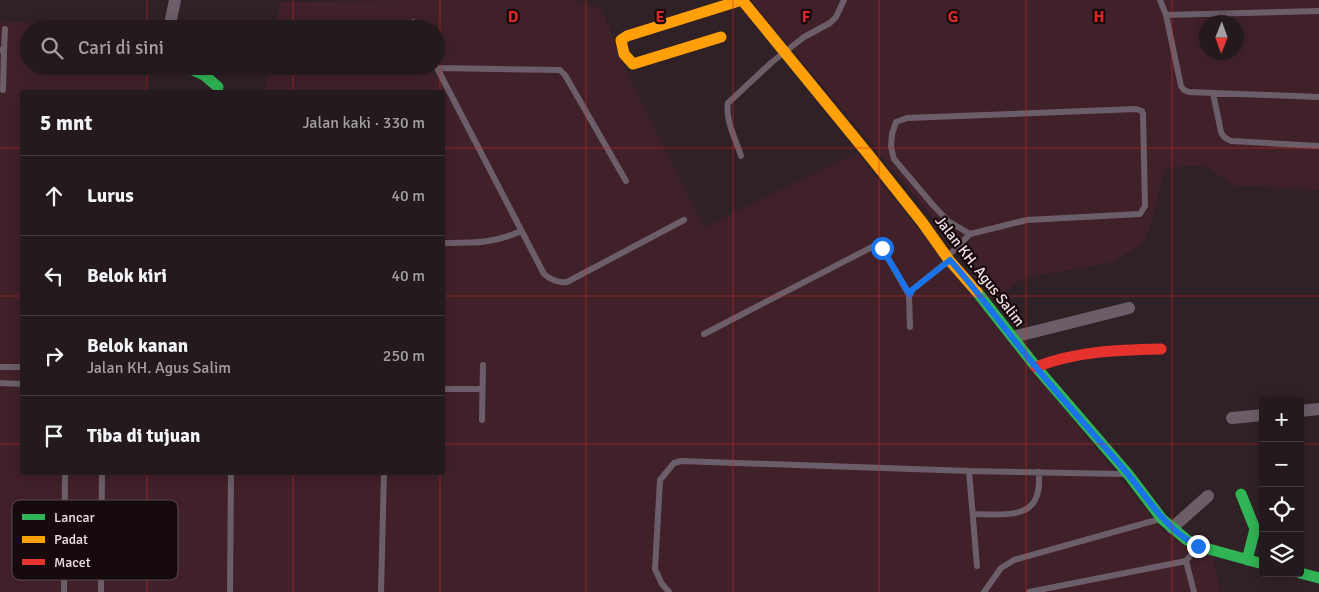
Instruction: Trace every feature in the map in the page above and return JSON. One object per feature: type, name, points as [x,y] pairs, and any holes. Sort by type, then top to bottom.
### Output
[{"type":"street","points":[[171,20],[175,0]]},
{"type":"street","points":[[721,37],[633,64],[628,61],[621,42],[627,36],[742,0]]},
{"type":"street","name":"Jalan KH. Agus Salim","points":[[742,0],[922,222],[948,258],[977,291],[1036,367],[1128,474],[1162,519],[1187,540],[1198,546],[1259,563]]},
{"type":"street","points":[[204,75],[218,87]]},
{"type":"street","points":[[1013,337],[1129,308]]},
{"type":"street","points":[[1036,367],[1047,362],[1084,354],[1161,349]]},
{"type":"street","points":[[1304,411],[1319,409]]},
{"type":"street","points":[[1232,418],[1259,415]]},
{"type":"street","points":[[1240,494],[1255,529],[1247,560]]},
{"type":"street","points":[[1172,528],[1208,496]]},
{"type":"street","points":[[1304,574],[1319,578]]},
{"type":"lane","points":[[741,156],[727,112],[728,103],[785,52],[804,37],[836,17],[844,0]]},
{"type":"lane","points":[[1160,0],[1166,15],[1181,86],[1184,90],[1189,92],[1319,97]]},
{"type":"lane","points":[[1166,15],[1319,11]]},
{"type":"lane","points":[[3,90],[2,50],[5,29]]},
{"type":"lane","points":[[445,67],[560,70],[566,75],[626,181]]},
{"type":"lane","points":[[440,75],[521,231],[544,274],[549,279],[561,283],[567,282],[684,220]]},
{"type":"lane","points":[[1214,93],[1221,132],[1224,137],[1231,141],[1319,146]]},
{"type":"lane","points":[[910,327],[910,295],[912,290],[948,258],[970,234],[1027,220],[1140,214],[1145,206],[1142,111],[1136,108],[907,118],[896,122],[891,141],[894,159],[948,221],[970,234]]},
{"type":"lane","points":[[445,243],[491,242],[521,231]]},
{"type":"lane","points":[[704,334],[879,245],[910,295]]},
{"type":"lane","points":[[482,420],[483,365]]},
{"type":"lane","points":[[0,367],[20,367]]},
{"type":"lane","points":[[0,383],[20,384]]},
{"type":"lane","points":[[445,389],[482,390]]},
{"type":"lane","points":[[669,592],[654,569],[660,480],[674,463],[681,460],[969,471],[1128,474]]},
{"type":"lane","points":[[969,471],[977,566]]},
{"type":"lane","points":[[973,514],[1022,512],[1030,508],[1036,499],[1038,491],[1039,472]]},
{"type":"lane","points":[[65,475],[65,500]]},
{"type":"lane","points":[[102,475],[102,500]]},
{"type":"lane","points":[[230,592],[231,475]]},
{"type":"lane","points":[[381,592],[384,475]]},
{"type":"lane","points":[[984,592],[1001,568],[1014,560],[1162,519]]},
{"type":"lane","points":[[1029,592],[1186,561],[1198,546]]},
{"type":"lane","points":[[1186,561],[1194,592]]},
{"type":"shaded area","points":[[575,0],[602,9],[628,76],[704,228],[857,153],[1162,530],[1213,557],[1220,592],[0,592],[0,21],[20,22],[20,75],[147,75],[146,90],[20,90],[20,475],[445,475],[445,90],[264,90],[267,75],[445,75],[445,20],[277,20],[280,2]]},
{"type":"shaded area","points":[[751,0],[1319,0],[1319,190],[1232,185],[1205,165],[1165,168],[1146,240],[1114,262],[1024,278],[998,296]]},
{"type":"traffic: fast","points":[[204,75],[218,87]]},
{"type":"traffic: fast","points":[[977,292],[1036,367],[1128,474],[1162,519],[1187,540],[1198,546],[1259,563]]},
{"type":"traffic: fast","points":[[1241,494],[1255,529],[1247,560]]},
{"type":"traffic: fast","points":[[1304,574],[1319,578]]},
{"type":"traffic: slow","points":[[742,0],[868,154],[922,222],[949,260],[977,292]]},
{"type":"traffic: slow","points":[[721,37],[633,64],[624,54],[621,40],[627,36],[742,0]]},
{"type":"traffic: jam","points":[[1036,367],[1082,355],[1113,351],[1161,349]]},
{"type":"route","points":[[882,248],[910,295],[912,290],[950,260],[977,291],[1036,367],[1128,474],[1162,519],[1187,540],[1198,546]]}]
